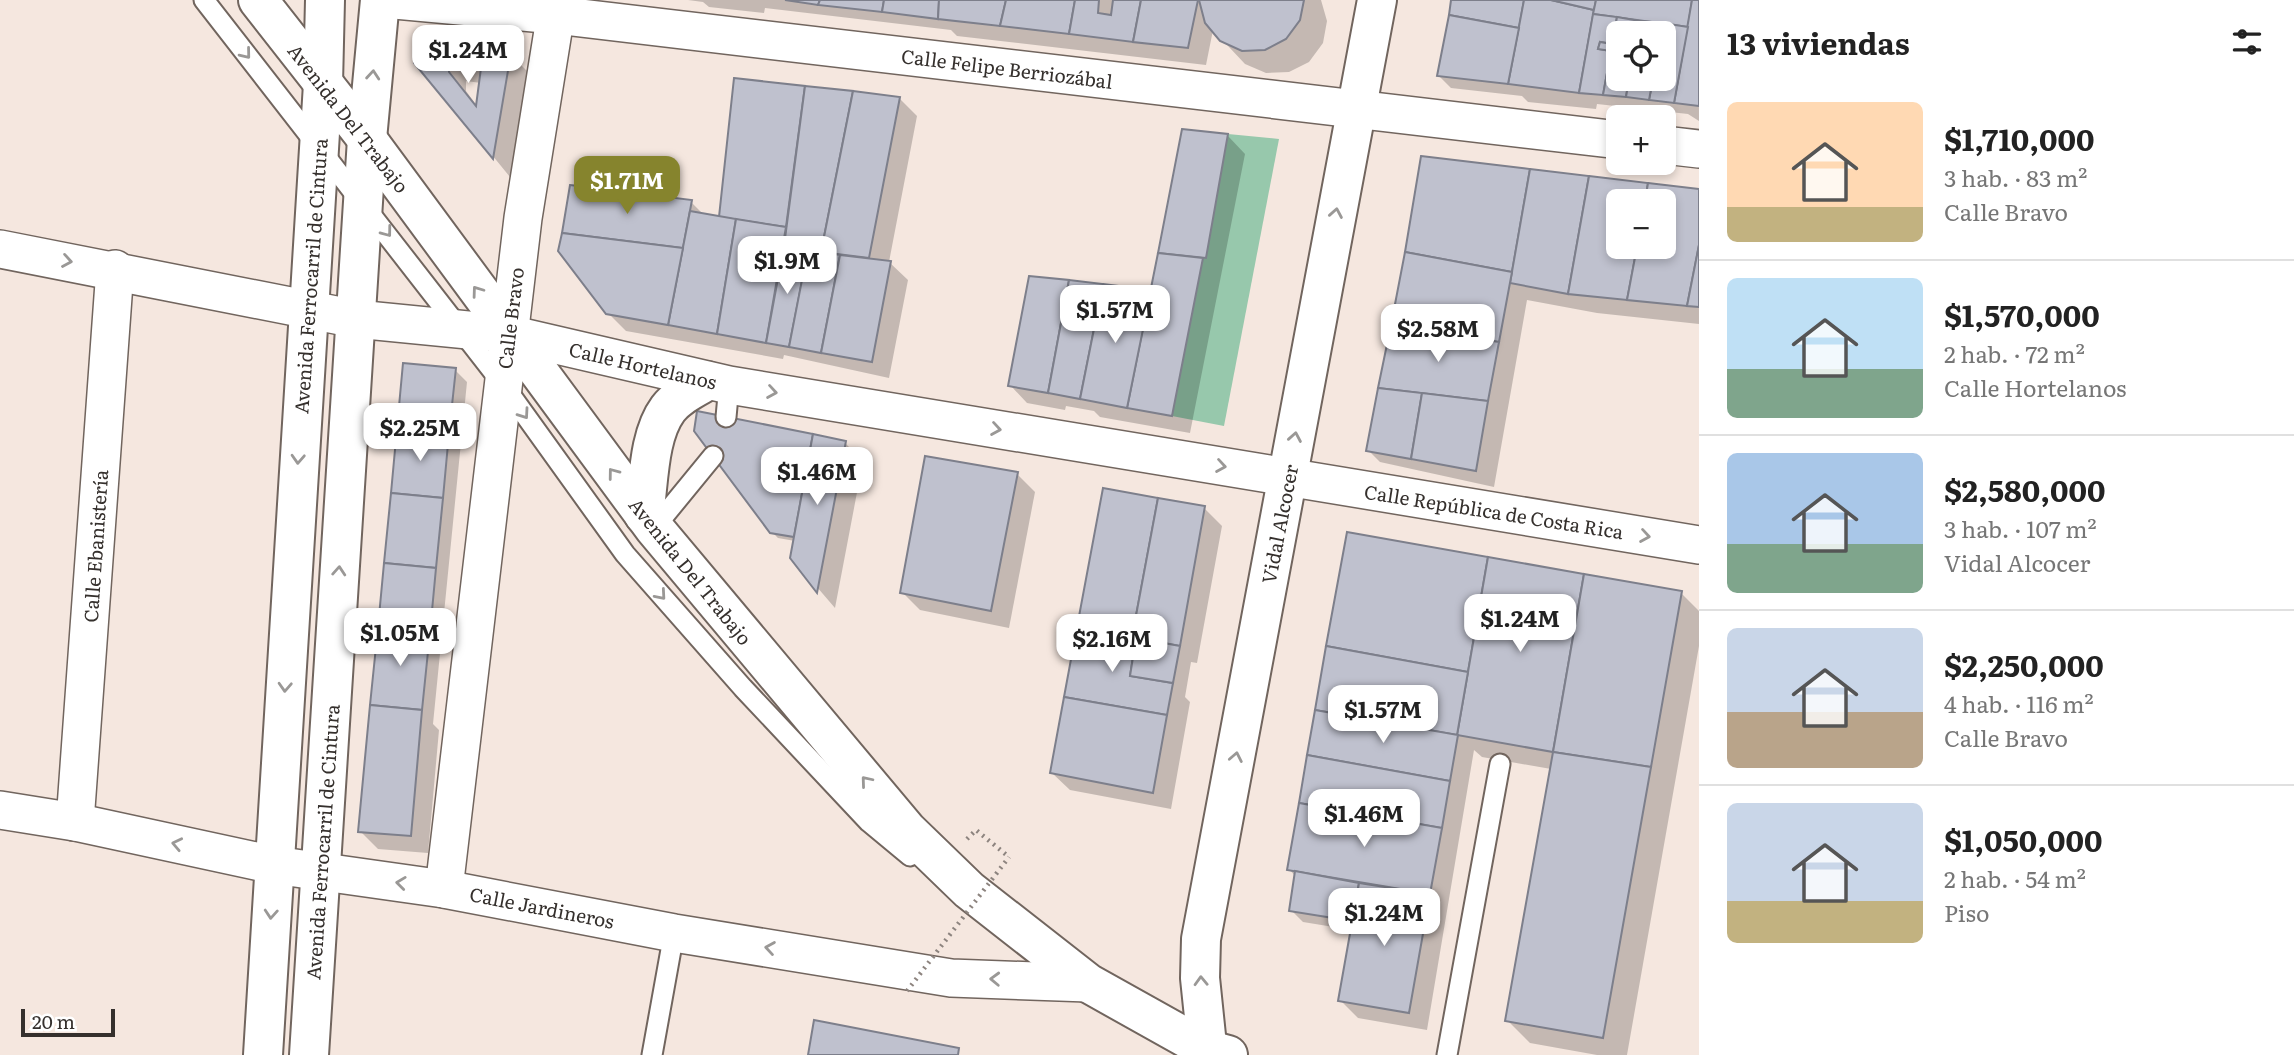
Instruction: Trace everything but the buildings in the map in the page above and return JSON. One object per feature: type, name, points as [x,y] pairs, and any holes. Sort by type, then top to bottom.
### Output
[{"type":"main road","name":"Avenida Del Trabajo","points":[[258,0],[367,139],[649,521],[907,830],[970,890],[1076,982],[1209,1054]]},
{"type":"main road","name":"Avenida Ferrocarril de Cintura","points":[[263,1055],[323,84],[325,0]]},
{"type":"main road","name":"Avenida Ferrocarril de Cintura","points":[[309,1055],[367,139],[380,0]]},
{"type":"main road","name":"Vidal Alcocer","points":[[1209,1054],[1200,978],[1201,939],[1377,0]]},
{"type":"main road","points":[[649,521],[654,443],[666,411],[681,395],[721,394]]},
{"type":"street","name":"Calle Felipe Berriozábal","points":[[395,0],[557,7],[1355,110],[1606,139]]},
{"type":"street","name":"Calle Bravo","points":[[444,889],[523,218],[557,7]]},
{"type":"street","points":[[1676,146],[1699,149]]},
{"type":"street","name":"Calle Hortelanos","points":[[0,249],[114,269],[356,319],[509,334],[721,394],[1288,477]]},
{"type":"street","name":"Calle Ebanistería","points":[[75,822],[114,269]]},
{"type":"street","name":"Calle República de Costa Rica","points":[[1288,477],[1699,545]]},
{"type":"street","name":"Calle Jardineros","points":[[0,810],[75,822],[274,865],[444,889],[674,933],[951,978],[1076,982]]},
{"type":"lane","points":[[204,0],[502,383],[625,554],[869,822],[1076,982]]},
{"type":"lane","points":[[649,521],[713,456]]},
{"type":"lane","points":[[1447,1055],[1500,764]]},
{"type":"lane","points":[[652,1055],[674,933]]},
{"type":"path","points":[[906,991],[1009,857],[976,830]]},
{"type":"green space","points":[[1228,134],[1279,139],[1224,426],[1172,416]]}]
